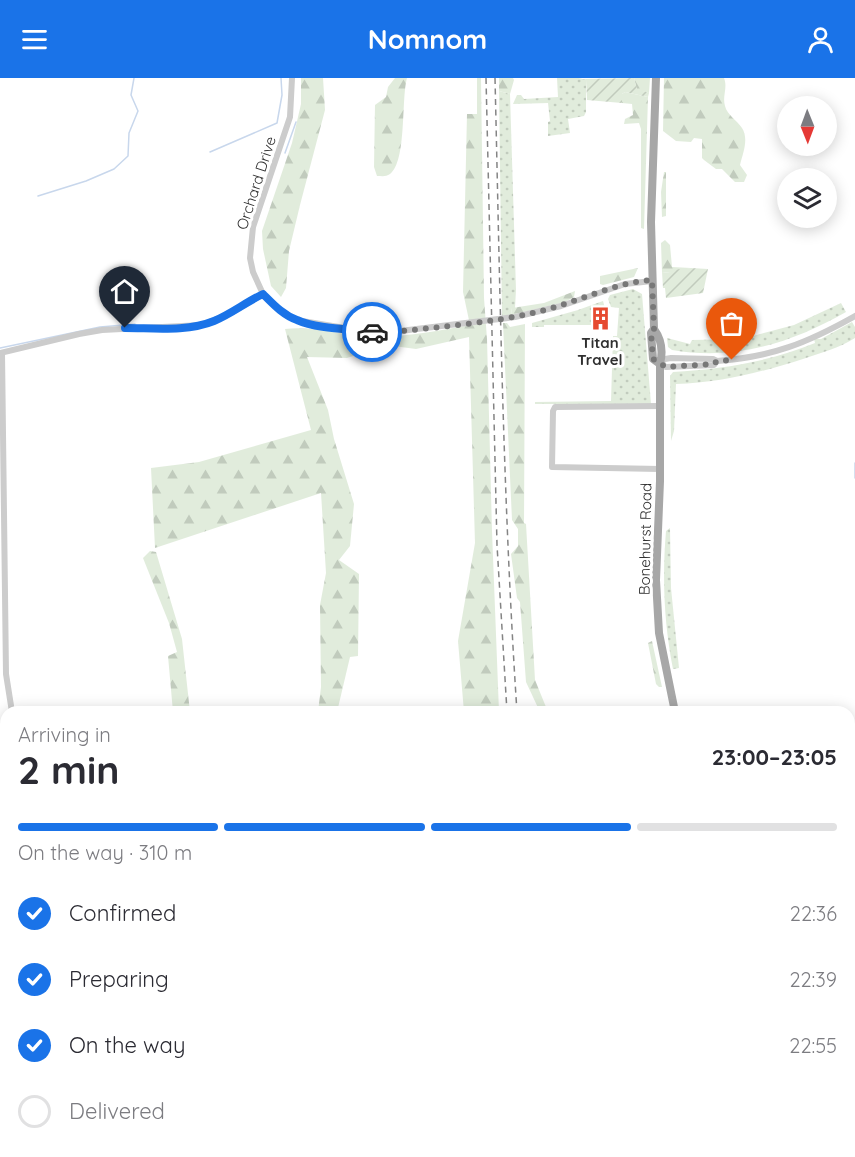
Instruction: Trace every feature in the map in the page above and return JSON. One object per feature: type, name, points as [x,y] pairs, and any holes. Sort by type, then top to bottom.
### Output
[{"type":"main road","name":"Bonehurst Road","points":[[656,78],[651,222],[652,280],[654,329],[659,335],[662,349],[656,556],[658,623],[674,706]]},
{"type":"street","name":"Orchard Drive","points":[[263,294],[253,272],[250,242],[290,117],[292,78]]},
{"type":"street","points":[[11,706],[6,674],[1,353],[102,330],[202,325],[229,314],[263,294],[277,308],[300,321],[357,330],[392,332],[530,314],[625,284],[652,280]]},
{"type":"street","points":[[660,364],[666,367],[714,364],[717,361],[747,359],[776,352],[822,334],[855,316]]},
{"type":"street","points":[[660,406],[555,407],[552,467],[660,469]]},
{"type":"green space","points":[[301,78],[323,78],[325,110],[289,251],[286,288],[281,297],[271,286],[263,249],[262,231],[292,143],[301,104]]},
{"type":"green space","points":[[395,78],[407,78],[399,156],[390,174],[377,176],[374,167],[375,105],[386,97],[388,87]]},
{"type":"green space","points":[[477,78],[481,78],[484,298],[499,706],[463,706],[458,641],[475,543],[469,337],[416,349],[386,345],[347,358],[307,357],[328,410],[334,439],[354,504],[350,546],[339,560],[359,574],[358,656],[350,657],[338,706],[319,706],[321,687],[320,605],[326,573],[321,493],[155,548],[151,468],[199,462],[311,430],[285,329],[390,336],[470,325],[463,292],[467,114],[477,114]]},
{"type":"green space","points":[[499,78],[513,78],[510,94],[499,91]]},
{"type":"green space","points":[[557,78],[586,80],[586,112],[584,116],[568,119],[570,133],[548,136],[548,122],[550,121],[548,103],[513,104],[517,95],[521,95],[524,99],[558,97]]},
{"type":"green space","points":[[634,78],[650,78],[649,93],[637,90]]},
{"type":"green space","points":[[634,78],[637,89],[649,93],[648,97],[625,92],[622,94],[622,103],[587,100],[586,80],[581,79]]},
{"type":"green space","points":[[664,78],[724,78],[726,109],[742,128],[745,137],[740,165],[747,175],[744,182],[735,182],[722,169],[716,169],[702,158],[702,139],[694,138],[691,142],[676,141],[663,131]]},
{"type":"green space","points":[[499,91],[510,94],[516,290],[515,308],[512,308],[511,315],[502,316]]},
{"type":"green space","points":[[625,92],[648,97],[644,229],[641,228],[641,129],[639,123],[624,124],[625,119],[633,115],[632,104],[622,103],[622,94]]},
{"type":"green space","points":[[664,172],[666,172],[666,216],[662,217],[661,192]]},
{"type":"green space","points":[[665,240],[670,245],[672,267],[691,268],[670,273],[662,272],[661,243]]},
{"type":"green space","points":[[638,268],[634,277],[600,284],[600,276]]},
{"type":"green space","points":[[708,269],[703,293],[666,298],[662,272],[670,273],[672,270]]},
{"type":"green space","points":[[633,289],[642,294],[651,404],[535,404],[535,402],[611,401],[613,336],[617,336],[619,308],[611,307],[608,299],[610,295]]},
{"type":"green space","points":[[575,291],[574,297],[565,302],[511,315],[512,308],[544,303]]},
{"type":"green space","points":[[603,301],[606,312],[595,312],[595,325],[532,327],[532,323]]},
{"type":"green space","points":[[841,303],[846,312],[805,333],[762,347],[741,351],[696,353],[672,350],[668,347],[667,338],[690,344],[692,340],[742,339],[794,325]]},
{"type":"green space","points":[[852,322],[855,327],[855,338],[843,345],[740,376],[708,382],[676,384],[674,431],[671,441],[670,376],[673,372],[727,367],[763,360],[815,343],[814,339],[821,339]]},
{"type":"green space","points":[[503,323],[507,323],[510,327],[525,324],[524,523],[526,524],[535,680],[546,706],[537,706],[526,682],[520,602],[517,598],[511,554],[518,546],[518,529],[512,520]]},
{"type":"green space","points":[[670,528],[671,588],[679,668],[673,669],[664,583],[666,531]]},
{"type":"green space","points":[[150,551],[156,552],[182,639],[189,706],[172,706],[168,656],[177,652],[169,623],[143,558]]},
{"type":"green space","points":[[652,641],[662,687],[656,684],[648,643]]},
{"type":"waterway","points":[[38,196],[86,181],[114,169],[128,156],[129,133],[138,111],[131,95],[134,78]]},
{"type":"waterway","points":[[210,152],[277,123],[282,95],[281,78]]},
{"type":"waterway","points":[[285,153],[296,122]]},
{"type":"waterway","points":[[0,348],[100,327],[135,324]]},
{"type":"waterway","points":[[855,463],[855,478]]},
{"type":"railway","points":[[486,78],[497,545],[507,706]]},
{"type":"railway","points":[[495,78],[505,475],[517,706]]},
{"type":"way so far","points":[[372,332],[392,332],[515,317],[561,306],[625,284],[652,280],[653,359],[666,367],[714,364],[717,361],[732,360]]},
{"type":"place","name":"Titan Travel","points":[[600,318]]},
{"type":"route","points":[[125,328],[183,328],[202,325],[216,321],[263,294],[277,308],[296,320],[372,332]]}]
